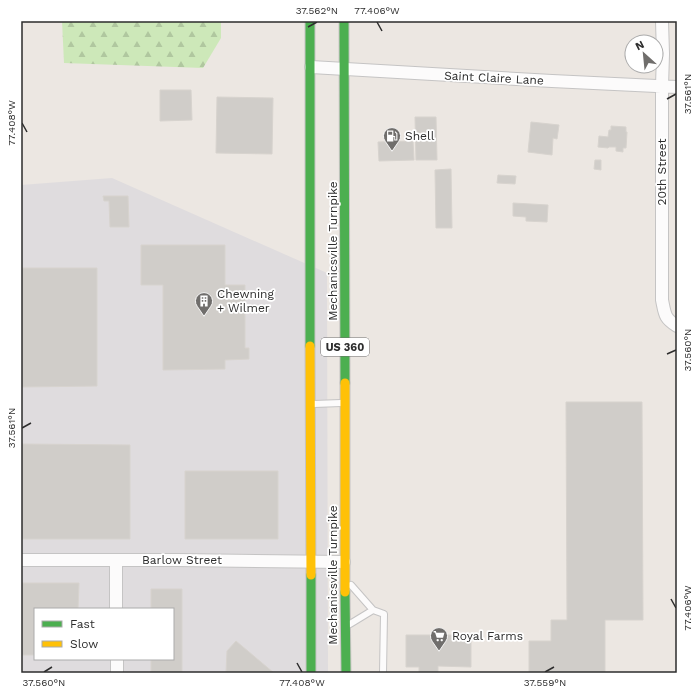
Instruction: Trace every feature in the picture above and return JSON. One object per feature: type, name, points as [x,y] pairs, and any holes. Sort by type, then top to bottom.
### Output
[{"type":"highway","name":"Mechanicsville Turnpike","points":[[310,21],[311,673]]},
{"type":"highway","name":"Mechanicsville Turnpike","points":[[344,21],[344,576],[346,673]]},
{"type":"street","name":"20th Street","points":[[662,21],[662,300],[665,314],[673,323]]},
{"type":"street","name":"Saint Claire Lane","points":[[311,67],[677,87]]},
{"type":"street","name":"Barlow Street","points":[[21,560],[344,562]]},
{"type":"street","points":[[116,560],[116,608]]},
{"type":"street","points":[[117,660],[117,673]]},
{"type":"lane","points":[[311,404],[345,402]]},
{"type":"lane","points":[[344,576],[373,610],[384,614],[383,673]]},
{"type":"lane","points":[[345,627],[373,610]]},
{"type":"shaded area","points":[[112,178],[327,273],[328,673],[21,673],[21,185]]},
{"type":"green space","points":[[62,21],[221,21],[221,38],[203,68],[64,63]]},
{"type":"building","points":[[160,90],[191,90],[192,120],[160,121]]},
{"type":"building","points":[[217,97],[273,98],[272,154],[216,153]]},
{"type":"building","points":[[415,117],[436,117],[437,160],[416,160]]},
{"type":"building","points":[[531,122],[559,125],[557,139],[553,138],[552,155],[528,152]]},
{"type":"building","points":[[611,126],[626,127],[626,148],[623,148],[623,152],[616,151],[616,147],[598,147],[599,136],[608,137]]},
{"type":"building","points":[[413,141],[414,160],[379,161],[378,142]]},
{"type":"building","points":[[595,160],[601,160],[601,170],[594,169]]},
{"type":"building","points":[[451,169],[452,228],[436,228],[435,170]]},
{"type":"building","points":[[498,175],[516,176],[515,184],[497,183]]},
{"type":"building","points":[[103,196],[128,196],[129,227],[110,227],[109,201],[104,201]]},
{"type":"building","points":[[513,203],[548,205],[547,222],[526,221],[526,217],[513,216]]},
{"type":"building","name":"Chewning + Wilmer","points":[[141,245],[225,245],[225,285],[245,285],[245,348],[249,348],[249,359],[225,360],[225,369],[163,370],[163,285],[141,285]]},
{"type":"building","points":[[21,268],[97,268],[97,386],[21,387]]},
{"type":"building","points":[[566,402],[642,402],[643,620],[605,620],[605,673],[529,673],[529,641],[551,641],[551,620],[567,620]]},
{"type":"building","points":[[21,444],[130,445],[130,539],[21,539]]},
{"type":"building","points":[[185,471],[278,471],[278,539],[185,539]]},
{"type":"building","points":[[21,583],[79,583],[78,608],[34,608],[34,655],[21,655]]},
{"type":"building","points":[[151,589],[182,589],[182,673],[151,673],[151,660],[174,660],[174,608],[151,608]]},
{"type":"building","name":"Royal Farms","points":[[406,635],[471,635],[471,667],[438,666],[438,673],[419,673],[419,667],[406,667]]},
{"type":"building","points":[[236,641],[274,673],[226,673],[227,651]]},
{"type":"traffic: fast","points":[[310,21],[310,346]]},
{"type":"traffic: fast","points":[[344,21],[345,383]]},
{"type":"traffic: fast","points":[[311,575],[311,673]]},
{"type":"traffic: fast","points":[[345,592],[346,673]]},
{"type":"traffic: slow","points":[[310,346],[311,575]]},
{"type":"traffic: slow","points":[[345,383],[345,592]]},
{"type":"place","name":"Shell","points":[[392,151]]},
{"type":"place","name":"Chewning + Wilmer","points":[[204,316]]},
{"type":"place","name":"Royal Farms","points":[[439,651]]}]
